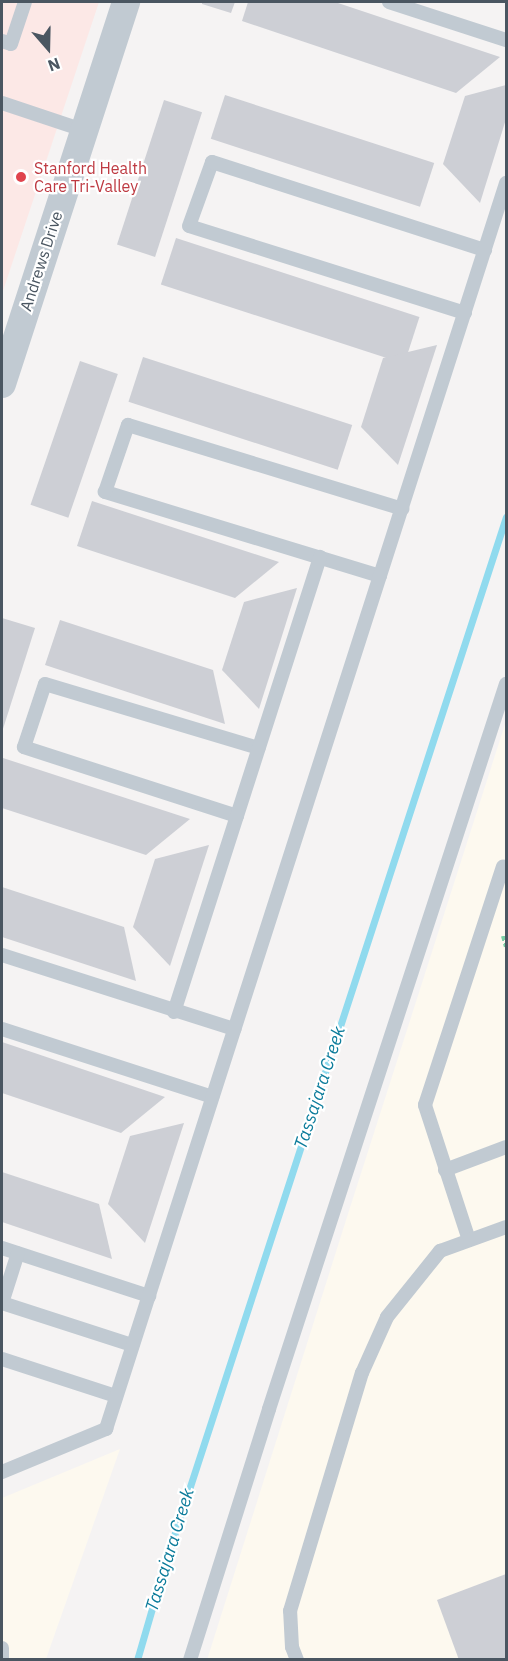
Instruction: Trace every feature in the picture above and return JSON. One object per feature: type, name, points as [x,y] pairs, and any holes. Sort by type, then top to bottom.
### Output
[{"type":"street","name":"Andrews Drive","points":[[2,384],[126,2]]},
{"type":"lane","points":[[2,41],[11,44],[25,2]]},
{"type":"lane","points":[[389,2],[507,40]]},
{"type":"lane","points":[[2,103],[83,130]]},
{"type":"lane","points":[[465,313],[189,226],[212,162],[485,250]]},
{"type":"lane","points":[[2,1472],[106,1429],[507,183]]},
{"type":"lane","points":[[380,576],[105,492],[128,425],[402,509]]},
{"type":"lane","points":[[174,1012],[320,557]]},
{"type":"lane","points":[[237,816],[24,747],[41,694],[45,684],[259,748]]},
{"type":"lane","points":[[190,1659],[276,1386],[507,684]]},
{"type":"lane","points":[[469,1240],[425,1106],[503,866]]},
{"type":"lane","points":[[2,955],[174,1012],[234,1029]]},
{"type":"lane","points":[[2,1029],[212,1096]]},
{"type":"lane","points":[[445,1170],[507,1147]]},
{"type":"lane","points":[[297,1659],[292,1647],[290,1611],[362,1373],[387,1317],[440,1251],[507,1227]]},
{"type":"lane","points":[[2,1248],[148,1296]]},
{"type":"lane","points":[[18,1253],[2,1303],[132,1346]]},
{"type":"lane","points":[[2,1359],[116,1396]]},
{"type":"lane","points":[[2,1648],[2,1659]]},
{"type":"path","points":[[503,936],[507,946]]},
{"type":"shaded area","name":"Stanford Health Care Tri-Valley","points":[[2,2],[99,2],[2,294]]},
{"type":"shaded area","points":[[506,721],[506,1659],[207,1660],[347,1217]]},
{"type":"shaded area","points":[[120,1449],[46,1659],[2,1660],[2,1498]]},
{"type":"building","points":[[202,2],[235,2],[231,13],[202,4]]},
{"type":"building","points":[[248,2],[335,2],[500,57],[456,93],[242,21]]},
{"type":"building","points":[[506,85],[506,119],[480,203],[443,164],[465,96]]},
{"type":"building","points":[[225,95],[434,163],[420,207],[211,139]]},
{"type":"building","points":[[164,100],[202,112],[155,257],[117,245]]},
{"type":"building","points":[[176,238],[419,317],[404,364],[161,285]]},
{"type":"building","points":[[437,345],[398,465],[361,427],[383,358]]},
{"type":"building","points":[[143,357],[352,425],[338,470],[128,402]]},
{"type":"building","points":[[80,361],[118,374],[68,518],[31,505]]},
{"type":"building","points":[[92,501],[279,562],[235,598],[77,546]]},
{"type":"building","points":[[297,588],[259,709],[222,670],[244,602]]},
{"type":"building","points":[[2,618],[35,628],[2,732]]},
{"type":"building","points":[[60,620],[213,670],[225,724],[45,665]]},
{"type":"building","points":[[3,758],[190,819],[146,855],[2,808]]},
{"type":"building","points":[[209,845],[170,966],[133,927],[155,859]]},
{"type":"building","points":[[2,887],[124,927],[136,981],[2,937]]},
{"type":"building","points":[[2,1042],[165,1097],[121,1133],[2,1093]]},
{"type":"building","points":[[184,1123],[145,1243],[108,1204],[130,1136]]},
{"type":"building","points":[[2,1172],[99,1204],[112,1259],[2,1222]]},
{"type":"building","points":[[506,1574],[506,1660],[459,1660],[437,1600]]},
{"type":"waterway","name":"Tassajara Creek","points":[[137,1660],[167,1557],[506,517]]},
{"type":"place","name":"Stanford Health Care Tri-Valley","points":[[21,177]]}]
